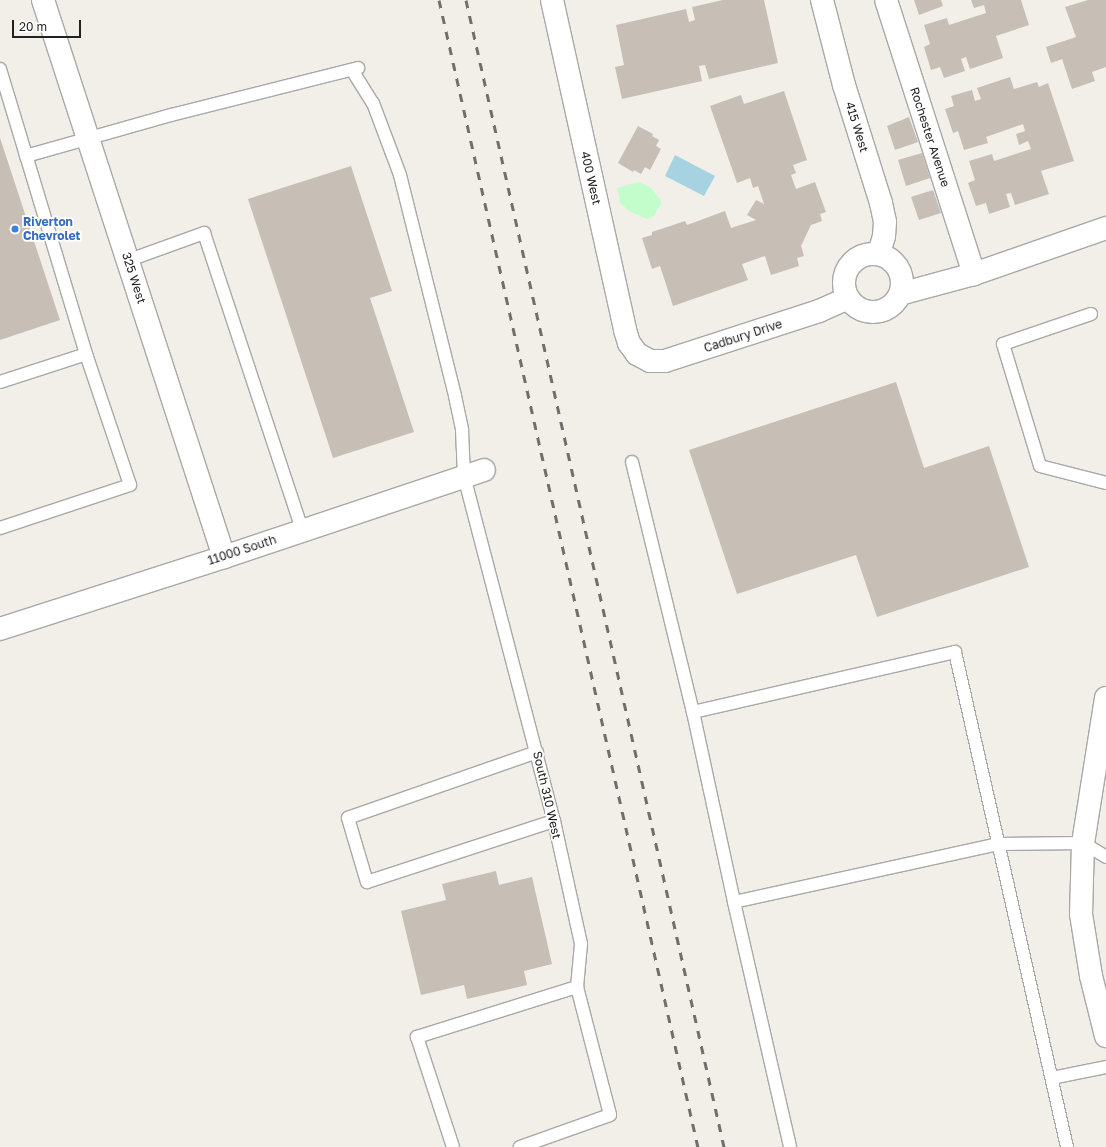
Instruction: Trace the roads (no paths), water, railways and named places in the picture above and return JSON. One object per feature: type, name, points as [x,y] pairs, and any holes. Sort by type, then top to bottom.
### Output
[{"type":"street","name":"325 West","points":[[43,0],[89,136],[224,556]]},
{"type":"street","name":"400 West","points":[[552,0],[625,330],[629,343],[637,354]]},
{"type":"street","name":"415 West","points":[[822,0],[844,85],[881,203],[885,222],[884,236],[879,254]]},
{"type":"street","name":"Rochester Avenue","points":[[886,0],[974,274]]},
{"type":"street","points":[[900,294],[974,274],[1106,228]]},
{"type":"street","points":[[867,254],[879,254],[888,258],[898,269],[902,284],[900,294],[893,305],[881,311],[868,312],[856,307],[848,298],[844,288],[844,276],[849,266],[857,258],[867,254]]},
{"type":"street","name":"Cadbury Drive","points":[[637,354],[650,361],[665,361],[819,311],[848,298]]},
{"type":"street","name":"11000 South","points":[[0,628],[484,470]]},
{"type":"street","points":[[1106,698],[1084,843],[1081,914],[1091,976],[1106,1036]]},
{"type":"lane","points":[[0,69],[86,354],[130,485],[0,528]]},
{"type":"lane","name":"South 310 West","points":[[89,136],[355,69],[373,103],[400,175],[455,396],[462,430],[464,476],[554,821],[581,944],[577,987],[610,1115],[520,1147]]},
{"type":"lane","points":[[26,156],[89,136]]},
{"type":"lane","points":[[129,260],[204,233],[302,530]]},
{"type":"lane","points":[[1091,314],[1003,344],[1040,466],[1106,483]]},
{"type":"lane","points":[[0,382],[86,354]]},
{"type":"lane","points":[[632,462],[693,712],[734,902],[790,1147]]},
{"type":"lane","points":[[693,712],[955,652],[1067,1147]]},
{"type":"lane","points":[[537,752],[348,818],[368,882],[554,821]]},
{"type":"lane","points":[[734,902],[998,844],[1084,843],[1106,856]]},
{"type":"lane","points":[[453,1147],[417,1037],[577,987]]},
{"type":"lane","points":[[1052,1078],[1106,1066]]},
{"type":"water","points":[[675,155],[715,176],[704,196],[665,176]]},
{"type":"railway","points":[[439,0],[698,1147]]},
{"type":"railway","points":[[466,0],[724,1147]]},
{"type":"place","name":"Riverton Chevrolet","points":[[15,229]]}]
